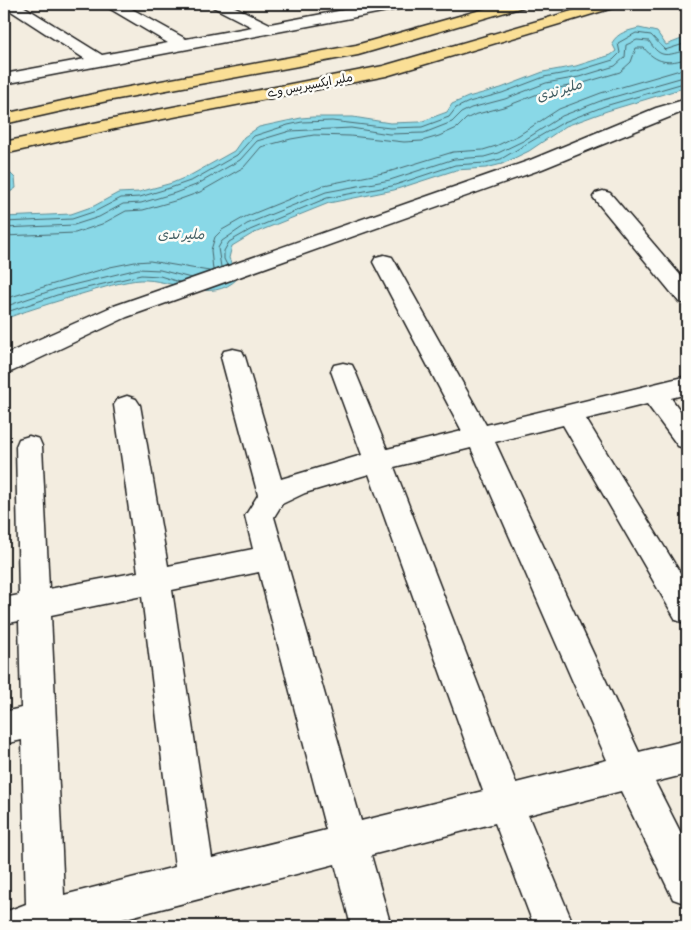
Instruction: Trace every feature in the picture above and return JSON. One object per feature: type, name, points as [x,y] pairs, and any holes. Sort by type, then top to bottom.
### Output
[{"type":"highway","name":"ملیر ایکسپریس وے","points":[[4,119],[107,96],[358,50],[518,4]]},
{"type":"highway","name":"ملیر ایکسپریس وے","points":[[4,148],[132,120],[386,71],[611,4]]},
{"type":"street","points":[[10,4],[100,61]]},
{"type":"street","points":[[112,4],[184,45]]},
{"type":"street","points":[[218,4],[269,29]]},
{"type":"street","points":[[318,4],[342,15]]},
{"type":"street","points":[[6,77],[398,4]]},
{"type":"street","points":[[4,365],[119,312],[535,165],[662,112],[687,104]]},
{"type":"street","points":[[603,197],[687,297]]},
{"type":"street","points":[[384,262],[479,437],[630,771],[687,885]]},
{"type":"street","points":[[233,357],[272,496]]},
{"type":"street","points":[[343,371],[379,461],[504,803],[554,926]]},
{"type":"street","points":[[370,926],[259,516],[272,496],[295,485],[335,472],[687,385]]},
{"type":"street","points":[[654,394],[687,439]]},
{"type":"street","points":[[127,405],[155,581],[196,881]]},
{"type":"street","points":[[570,415],[687,611]]},
{"type":"street","points":[[28,446],[19,608],[39,720],[37,924],[196,881],[687,757]]},
{"type":"street","points":[[19,608],[270,558]]},
{"type":"street","points":[[4,728],[39,720]]},
{"type":"water","name":"ملیر ندی","points":[[639,28],[657,32],[666,45],[687,37],[687,87],[607,111],[566,126],[529,151],[502,164],[486,168],[456,170],[394,190],[329,203],[252,234],[232,246],[229,258],[238,278],[227,286],[216,290],[191,289],[152,280],[140,280],[83,293],[4,319],[4,217],[71,214],[94,206],[118,193],[139,192],[172,183],[191,175],[234,151],[244,137],[259,127],[313,117],[353,117],[390,123],[420,122],[447,112],[452,104],[468,97],[501,88],[543,72],[576,66],[611,55],[616,51],[612,43],[617,36]]},
{"type":"water","points":[[4,170],[8,171],[15,178],[16,188],[4,196]]}]
